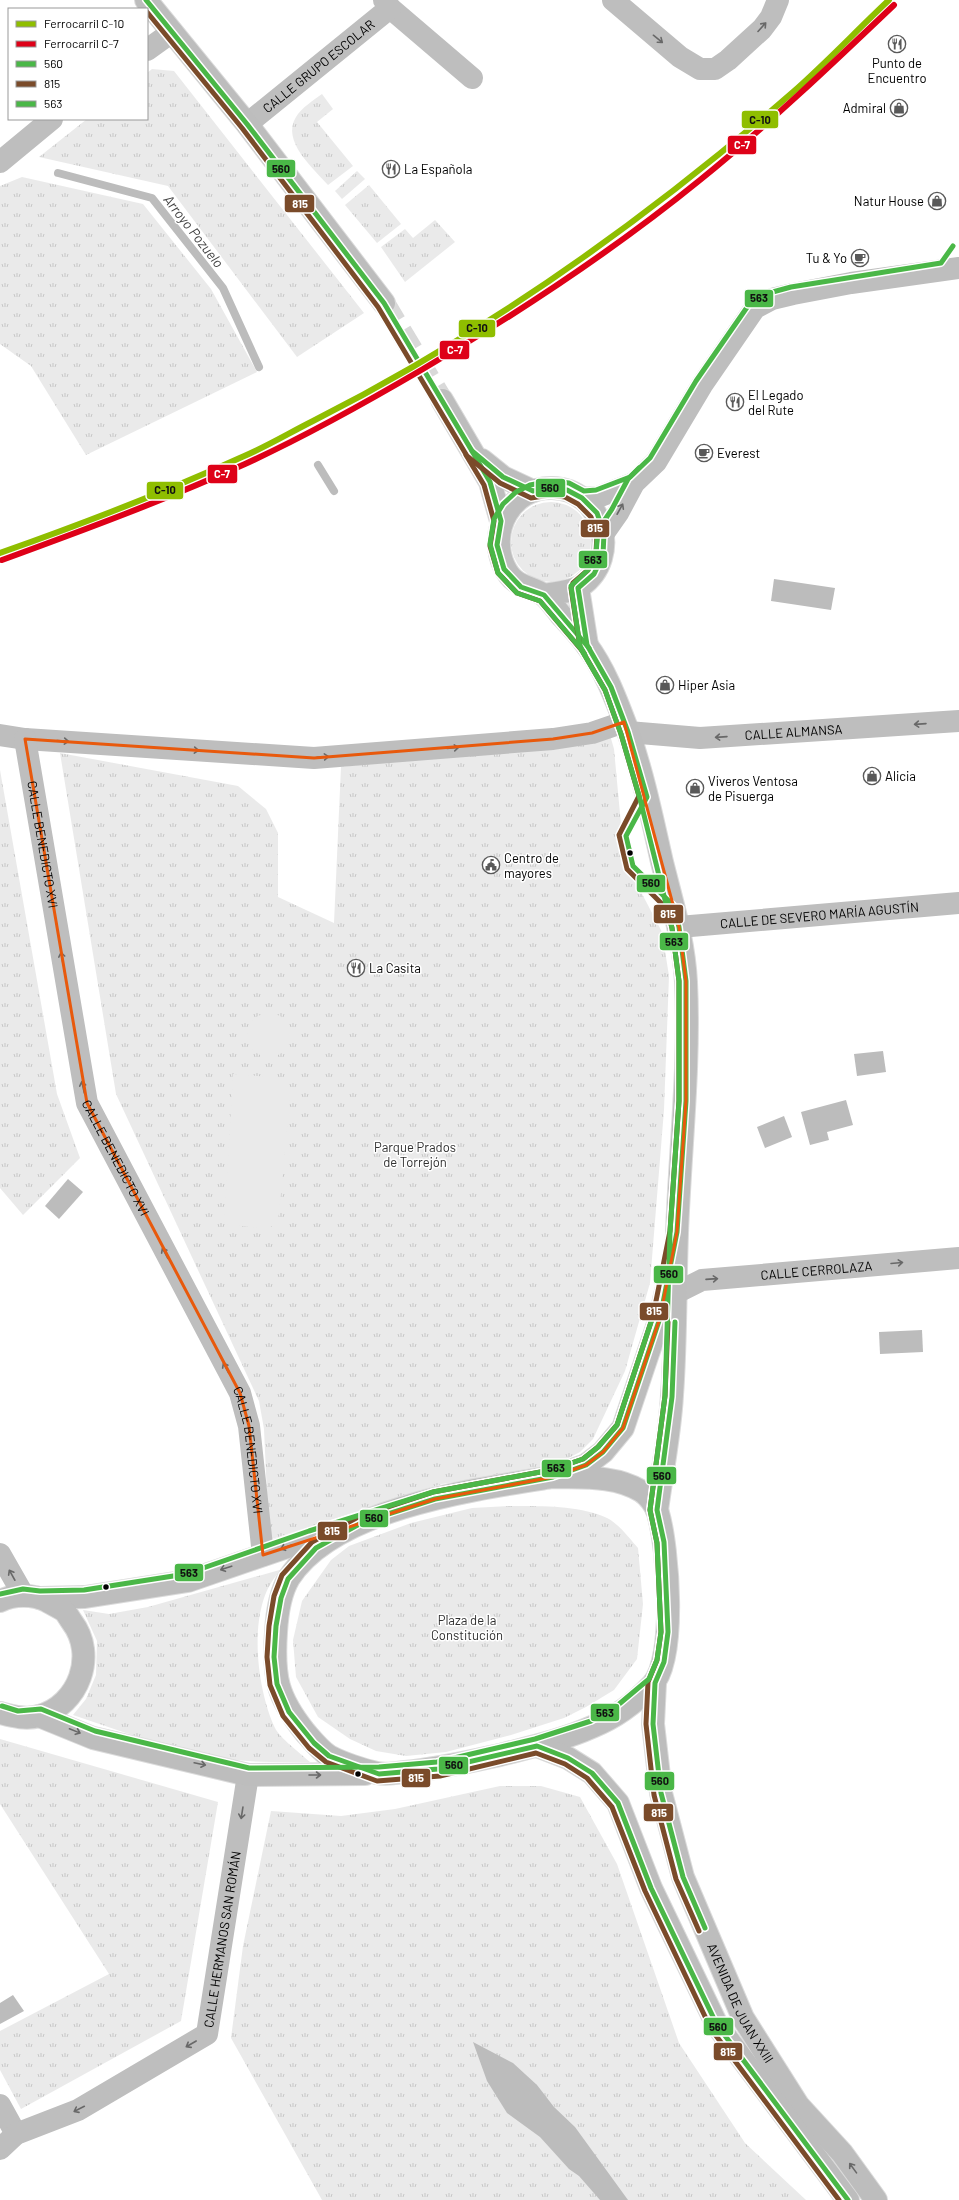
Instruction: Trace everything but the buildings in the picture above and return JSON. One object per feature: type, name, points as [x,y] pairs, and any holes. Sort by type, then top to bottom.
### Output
[{"type":"main road","points":[[146,0],[247,124],[384,303]]},
{"type":"main road","points":[[442,400],[490,482],[502,521]]},
{"type":"main road","points":[[472,451],[503,477],[533,491]]},
{"type":"main road","points":[[39,1716],[93,1738],[248,1775],[379,1774],[438,1769],[537,1746],[594,1727],[622,1711],[655,1683],[664,1662],[668,1632],[664,1542],[657,1510],[672,1397],[677,1232],[686,1101],[686,981],[679,927],[647,797],[626,727],[611,687],[587,645],[544,595],[521,587],[504,569],[498,546],[502,521],[509,508],[520,498],[533,491],[550,488],[567,490],[582,498],[597,514],[604,533],[603,555],[594,574],[578,588],[544,595]]},
{"type":"main road","points":[[578,588],[587,645]]},
{"type":"main road","points":[[0,1601],[32,1597],[86,1597],[176,1583],[435,1499],[553,1477],[586,1465],[603,1452],[623,1428],[660,1318],[677,1232]]},
{"type":"main road","points":[[553,1477],[605,1478],[627,1484],[644,1492],[657,1510]]},
{"type":"main road","points":[[363,1522],[316,1548],[288,1579],[281,1598],[276,1626],[274,1657],[277,1684],[289,1712],[314,1743],[329,1756],[379,1774]]},
{"type":"main road","points":[[0,1713],[17,1718],[39,1716],[62,1705],[79,1684],[85,1658],[80,1632],[64,1611],[32,1597]]},
{"type":"main road","name":"AVENIDA DE JUAN XXIII","points":[[655,1683],[653,1724],[661,1793],[683,1876],[743,2018],[798,2105],[842,2154],[876,2200]]},
{"type":"main road","name":"AVENIDA DE JUAN XXIII","points":[[537,1746],[568,1758],[592,1773],[618,1803],[651,1888],[717,2025],[848,2200]]},
{"type":"street","points":[[620,7],[680,57],[700,69],[715,69],[728,60],[762,29],[771,18],[778,0]]},
{"type":"street","name":"CALLE GRUPO ESCOLAR","points":[[247,124],[387,4],[472,78]]},
{"type":"street","points":[[148,49],[172,32]]},
{"type":"street","points":[[0,162],[45,124]]},
{"type":"street","points":[[604,533],[618,513],[634,483],[656,462],[702,385],[756,308],[772,299],[851,283],[952,268],[959,250]]},
{"type":"street","points":[[582,498],[598,496],[634,483]]},
{"type":"street","name":"CALLE ALMANSA","points":[[626,727],[700,738],[959,721]]},
{"type":"street","points":[[0,735],[24,739],[314,758],[554,738],[626,727]]},
{"type":"street","name":"CALLE BENEDICTO XVI","points":[[24,739],[87,1103],[240,1393],[249,1426],[263,1555]]},
{"type":"street","name":"CALLE DE SEVERO MARÍA AGUSTÍN","points":[[679,927],[959,903]]},
{"type":"street","name":"CALLE CERROLAZA","points":[[676,1293],[702,1280],[959,1258]]},
{"type":"street","points":[[0,1554],[32,1597]]},
{"type":"street","name":"CALLE HERMANOS SAN ROMÁN","points":[[0,2149],[16,2134],[78,2110],[207,2034],[248,1775]]},
{"type":"street","points":[[0,2105],[16,2134]]},
{"type":"highlighted area","points":[[624,722],[679,927],[686,981],[686,1101],[677,1232],[660,1318],[623,1428],[603,1452],[586,1465],[553,1477],[435,1499],[263,1555],[249,1426],[240,1393],[87,1103],[25,739],[314,758],[553,739],[592,733]]},
{"type":"green space","points":[[152,69],[174,71],[364,313],[297,357],[168,186],[39,157],[86,120],[148,120],[148,72]]},
{"type":"green space","points":[[322,94],[333,109],[317,122],[353,166],[328,185],[301,154],[296,145],[292,126],[301,110]]},
{"type":"green space","points":[[357,171],[365,179],[342,199],[335,191]]},
{"type":"green space","points":[[22,177],[143,204],[211,289],[257,372],[86,455],[31,366],[0,344],[0,186]]},
{"type":"green space","points":[[369,185],[401,224],[377,243],[345,205]]},
{"type":"green space","points":[[435,220],[455,242],[405,282],[381,247],[405,229],[413,238]]},
{"type":"green space","points":[[551,502],[566,505],[579,514],[588,527],[591,542],[588,557],[579,570],[566,579],[551,582],[536,579],[523,570],[514,557],[511,542],[514,527],[523,514],[536,505]]},
{"type":"green space","name":"Parque Prados de Torrejón","points":[[610,735],[614,749],[622,835],[629,869],[662,932],[669,976],[664,1110],[650,1283],[625,1371],[593,1439],[580,1452],[561,1462],[537,1469],[442,1484],[269,1540],[264,1429],[259,1401],[116,1094],[60,753],[238,786],[266,809],[278,833],[278,897],[334,923],[341,767]]},
{"type":"green space","points":[[0,770],[57,1094],[80,1158],[23,1215],[0,1188]]},
{"type":"green space","points":[[265,1013],[273,1013],[285,1019],[291,1031],[291,1039],[285,1051],[273,1057],[265,1057],[253,1051],[247,1039],[247,1031],[253,1019]]},
{"type":"green space","points":[[233,1074],[283,1078],[288,1082],[291,1089],[279,1214],[277,1222],[268,1229],[224,1224]]},
{"type":"green space","name":"Plaza de la Constitución","points":[[509,1506],[572,1508],[596,1514],[607,1518],[616,1524],[638,1548],[643,1604],[637,1659],[614,1690],[564,1718],[511,1735],[446,1752],[406,1756],[376,1751],[350,1739],[318,1717],[296,1677],[293,1640],[302,1601],[331,1560],[349,1546],[411,1523],[472,1508]]},
{"type":"green space","points":[[283,1569],[271,1583],[263,1601],[259,1622],[259,1668],[268,1711],[275,1728],[286,1741],[310,1762],[247,1761],[210,1756],[158,1743],[73,1715],[86,1699],[96,1675],[97,1641],[83,1610],[109,1614],[148,1607]]},
{"type":"green space","points":[[0,1739],[218,1802],[181,2021],[21,2109],[0,2070],[0,2031],[109,1974],[0,1804]]},
{"type":"green space","points":[[500,1786],[541,1786],[580,1797],[617,1864],[679,2043],[745,2143],[806,2200],[322,2200],[231,2038],[243,1946],[271,1811],[341,1816],[395,1809]]},
{"type":"shaded area","points":[[774,579],[835,588],[831,610],[771,601]]},
{"type":"shaded area","points":[[883,1051],[886,1072],[857,1076],[854,1054]]},
{"type":"shaded area","points":[[846,1100],[853,1125],[827,1132],[829,1140],[810,1145],[801,1112]]},
{"type":"shaded area","points":[[784,1116],[792,1137],[765,1148],[757,1127]]},
{"type":"shaded area","points":[[68,1179],[83,1192],[59,1219],[45,1206]]},
{"type":"shaded area","points":[[922,1330],[923,1352],[880,1354],[879,1332]]},
{"type":"shaded area","points":[[13,1995],[24,2011],[0,2024],[0,2003]]},
{"type":"shaded area","points":[[473,2042],[513,2063],[537,2085],[554,2107],[575,2127],[628,2200],[600,2200],[579,2176],[569,2169],[540,2137],[507,2113],[487,2081]]},
{"type":"waterway","name":"Arroyo Pozuelo","points":[[58,173],[152,198],[223,288],[259,367]]},
{"type":"waterway","name":"Arroyo Pozuelo","points":[[318,465],[334,491]]},
{"type":"tunnel","points":[[384,303],[442,400]]},
{"type":"rail line","name":"C-10","points":[[0,553],[122,508],[251,453],[378,387],[503,312],[563,272],[622,229],[737,139],[793,92],[889,0]]},
{"type":"rail line","name":"C-7","points":[[2,560],[155,502],[268,453],[313,431],[423,369],[531,303],[600,256],[700,180],[775,116],[894,5]]},
{"type":"transit line","name":"560","points":[[146,0],[247,124],[384,303],[472,451],[503,477],[533,491],[550,488],[567,490],[582,498],[597,513],[604,533],[603,555],[594,574],[578,588],[587,645],[611,687],[628,732],[647,797],[626,836],[633,866],[673,905],[679,927],[686,981],[686,1101],[677,1232],[660,1318],[623,1428],[603,1452],[586,1465],[553,1477],[435,1499],[363,1522],[316,1548],[288,1579],[281,1598],[276,1626],[274,1657],[277,1684],[289,1712],[314,1743],[329,1756],[379,1774],[438,1769],[537,1746],[568,1758],[592,1773],[618,1803],[651,1888],[717,2025],[848,2200]]},
{"type":"transit line","name":"815","points":[[148,13],[242,128],[378,307],[467,456],[500,483],[531,498],[550,495],[565,497],[578,504],[591,517],[597,534],[596,553],[588,570],[573,583],[571,588],[580,647],[605,690],[621,734],[639,796],[619,835],[627,869],[667,909],[672,928],[679,981],[679,1101],[670,1231],[653,1316],[617,1425],[598,1447],[583,1459],[551,1470],[433,1492],[360,1516],[312,1542],[282,1575],[274,1596],[269,1626],[267,1657],[270,1685],[283,1716],[309,1748],[326,1762],[377,1781],[440,1776],[536,1753],[565,1764],[587,1778],[612,1807],[645,1891],[711,2029],[839,2200]]},
{"type":"transit line","name":"563","points":[[2,1706],[18,1711],[41,1709],[95,1731],[249,1768],[379,1767],[437,1762],[535,1739],[591,1721],[618,1705],[649,1679],[657,1660],[661,1632],[657,1543],[650,1510],[665,1396],[670,1232],[679,1101],[679,981],[672,928],[640,799],[621,734],[605,690],[581,649],[540,601],[517,593],[498,573],[490,544],[494,519],[503,504],[516,492],[530,485],[551,481],[569,483],[584,491],[596,490],[630,477],[650,458],[696,381],[750,303],[769,293],[791,287],[941,263],[953,246]]},
{"type":"transit line","name":"560","points":[[472,451],[490,482],[501,521],[497,545],[504,569],[521,587],[544,595],[589,648]]},
{"type":"transit line","name":"815","points":[[466,455],[484,485],[494,521],[490,546],[498,573],[517,593],[540,601],[584,653]]},
{"type":"transit line","name":"563","points":[[585,655],[580,646],[571,586],[588,570],[596,553],[598,530],[612,509],[628,479],[639,468]]},
{"type":"transit line","name":"563","points":[[0,1594],[23,1589],[40,1591],[84,1590],[186,1574],[309,1531],[433,1492],[551,1470],[583,1459],[598,1447],[617,1425],[653,1316]]},
{"type":"transit line","name":"815","points":[[668,1322],[665,1396],[650,1510],[657,1543],[661,1632],[657,1660],[648,1682],[646,1724],[654,1795],[676,1879],[699,1931]]},
{"type":"transit line","name":"560","points":[[675,1322],[672,1397],[657,1510],[664,1542],[668,1632],[664,1662],[655,1683],[653,1724],[661,1793],[683,1877],[705,1928]]},
{"type":"place","name":"Punto de Encuentro","points":[[897,44]]},
{"type":"place","name":"Admiral","points":[[899,108]]},
{"type":"place","name":"La Española","points":[[391,169]]},
{"type":"place","name":"Natur House","points":[[937,201]]},
{"type":"place","name":"Tu & Yo","points":[[860,258]]},
{"type":"place","name":"El Legado del Rute","points":[[735,402]]},
{"type":"place","name":"Everest","points":[[704,453]]},
{"type":"place","name":"Hiper Asia","points":[[665,685]]},
{"type":"place","name":"Alicia","points":[[872,776]]},
{"type":"place","name":"Viveros Ventosa de Pisuerga","points":[[695,788]]},
{"type":"place","name":"Centro de mayores","points":[[491,865]]},
{"type":"place","name":"La Casita","points":[[356,968]]}]
